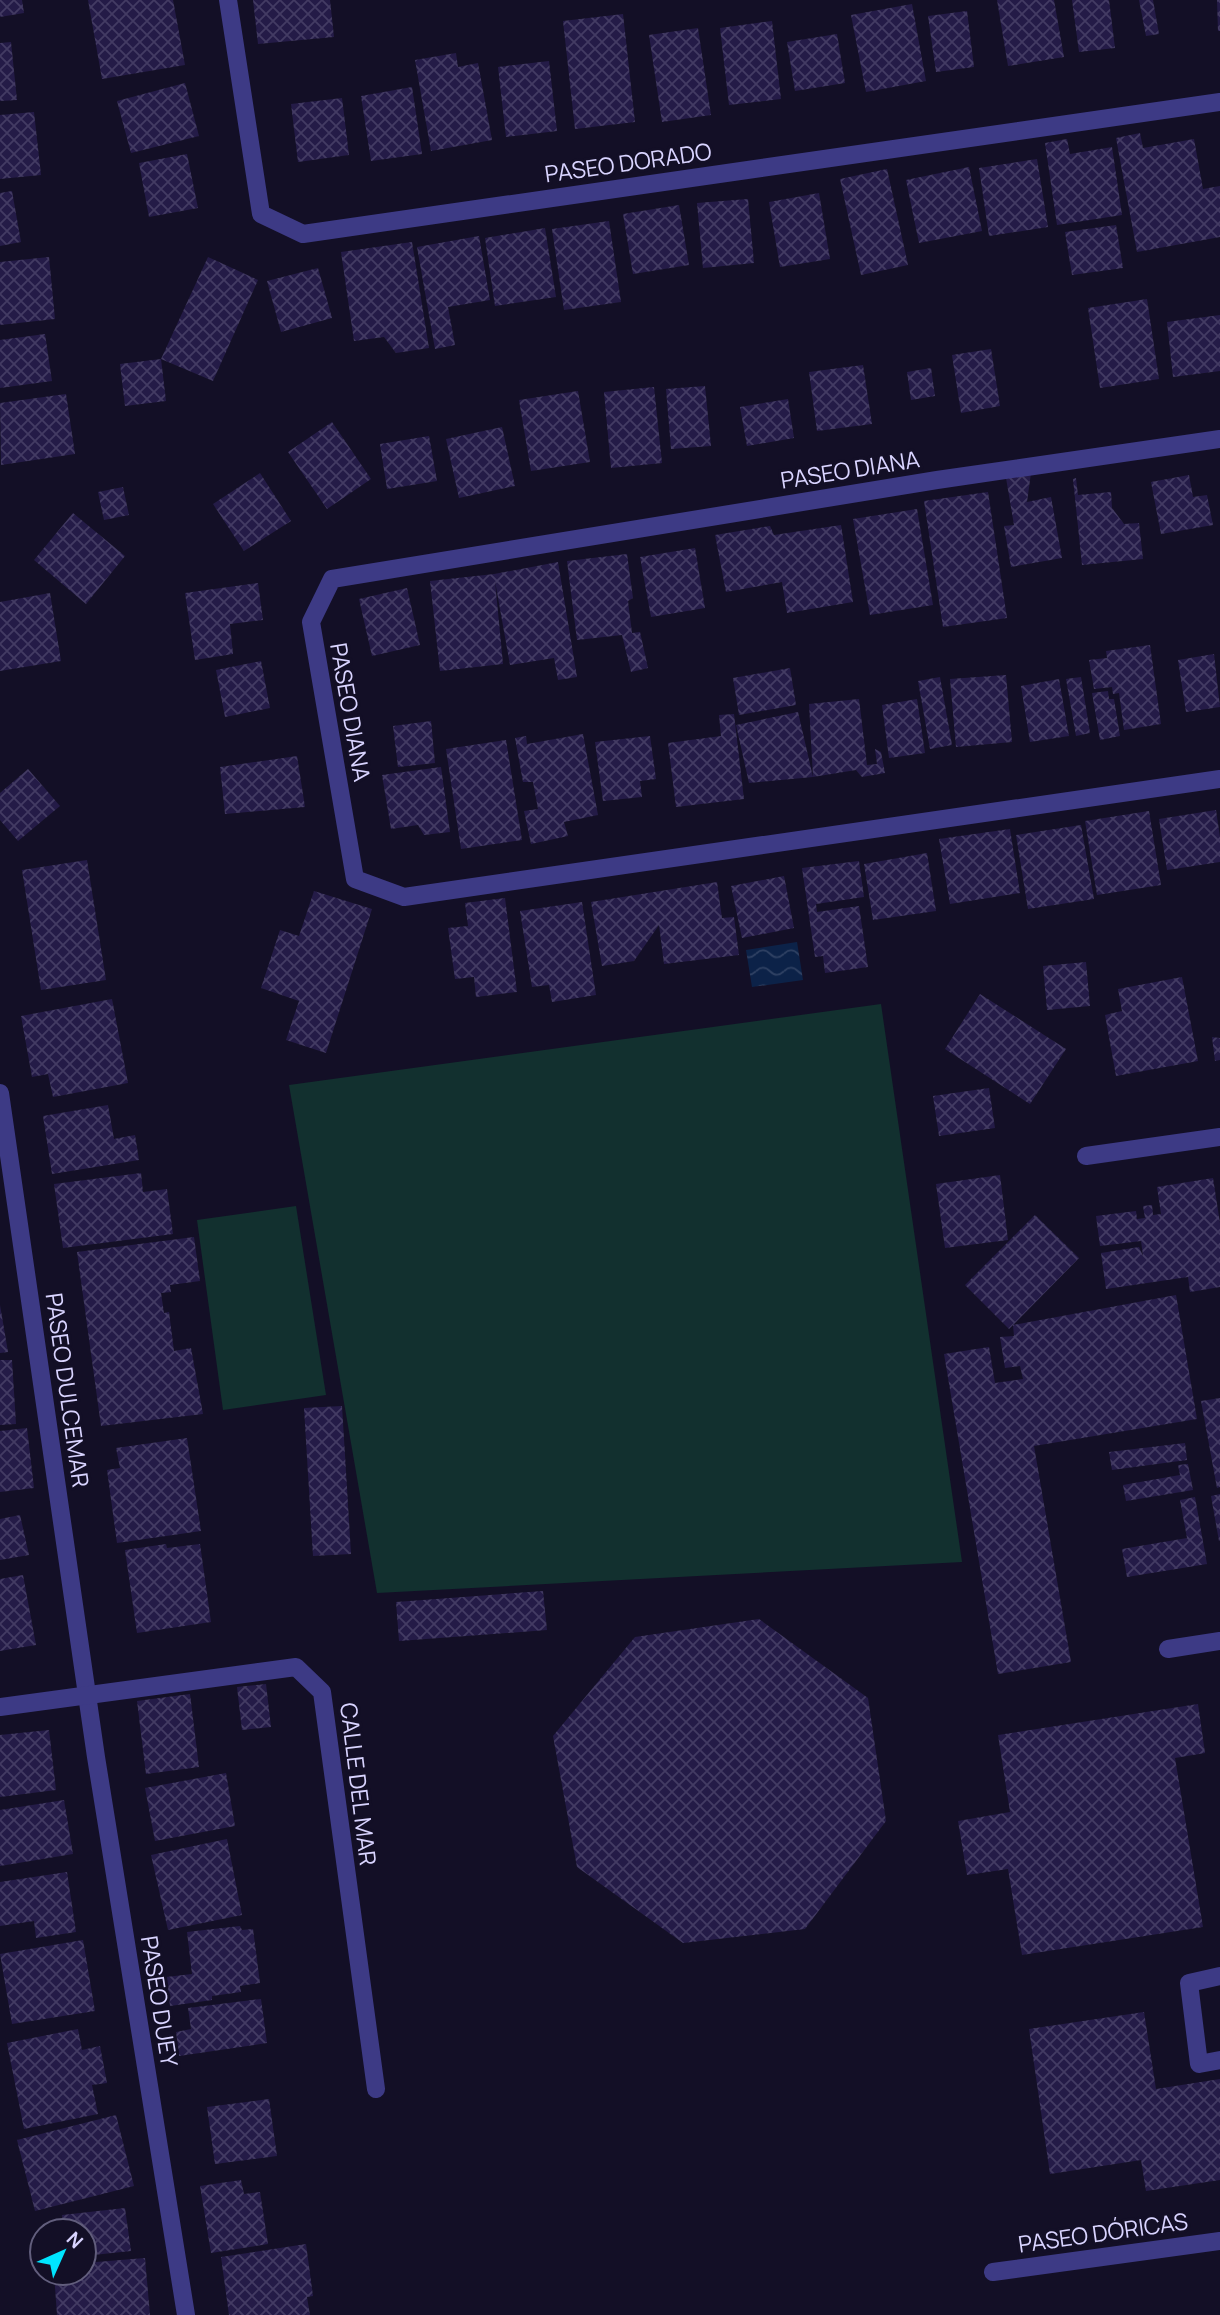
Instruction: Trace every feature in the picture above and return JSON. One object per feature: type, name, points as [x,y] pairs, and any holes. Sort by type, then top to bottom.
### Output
[{"type":"street","name":"PASEO DORADO","points":[[228,0],[261,214],[303,234],[1220,102]]},
{"type":"street","name":"PASEO DIANA","points":[[1220,439],[937,480],[332,579],[311,622],[355,879],[404,897],[1220,779]]},
{"type":"street","name":"PASEO DULCEMAR","points":[[0,1093],[87,1694]]},
{"type":"street","points":[[1086,1156],[1220,1137]]},
{"type":"street","points":[[1168,1649],[1220,1641]]},
{"type":"street","name":"CALLE DEL MAR","points":[[0,1707],[296,1667],[322,1692],[376,2089]]},
{"type":"street","name":"PASEO DUEY","points":[[87,1694],[186,2315]]},
{"type":"street","points":[[1220,1976],[1189,1983],[1199,2064],[1220,2060]]},
{"type":"street","name":"PASEO DÓRICAS","points":[[993,2272],[1220,2241]]},
{"type":"green space","points":[[881,1004],[962,1562],[377,1593],[289,1085]]},
{"type":"green space","points":[[296,1206],[326,1395],[223,1410],[197,1220]]},
{"type":"water","points":[[797,942],[803,980],[752,987],[746,950]]},
{"type":"building","points":[[0,0],[22,0],[24,13],[0,17]]},
{"type":"building","points":[[88,0],[173,0],[185,65],[102,79]]},
{"type":"building","points":[[253,0],[330,0],[334,37],[258,44]]},
{"type":"building","points":[[997,0],[1054,0],[1064,57],[1008,66]]},
{"type":"building","points":[[1072,0],[1109,0],[1115,48],[1079,52]]},
{"type":"building","points":[[1139,0],[1153,0],[1159,34],[1146,36]]},
{"type":"building","points":[[1217,0],[1220,0],[1220,31],[1218,31]]},
{"type":"building","points":[[912,4],[926,81],[866,92],[851,15]]},
{"type":"building","points":[[967,11],[974,67],[936,72],[928,16]]},
{"type":"building","points":[[623,14],[635,122],[575,129],[563,21]]},
{"type":"building","points":[[772,21],[781,99],[729,105],[720,28]]},
{"type":"building","points":[[698,28],[711,115],[662,122],[649,35]]},
{"type":"building","points":[[837,34],[845,83],[795,91],[787,42]]},
{"type":"building","points":[[11,42],[17,100],[0,101],[0,43]]},
{"type":"building","points":[[456,53],[458,67],[478,63],[492,140],[431,151],[415,60]]},
{"type":"building","points":[[549,61],[557,131],[506,137],[498,67]]},
{"type":"building","points":[[185,83],[199,136],[131,153],[117,101]]},
{"type":"building","points":[[412,87],[422,154],[371,161],[361,96]]},
{"type":"building","points":[[342,98],[349,155],[298,162],[291,104]]},
{"type":"building","points":[[34,112],[41,175],[0,179],[0,115]]},
{"type":"building","points":[[1140,133],[1143,148],[1194,139],[1203,189],[1220,186],[1220,237],[1137,252],[1116,138]]},
{"type":"building","points":[[1067,139],[1070,154],[1112,147],[1122,215],[1057,225],[1045,143]]},
{"type":"building","points":[[187,154],[198,208],[149,217],[139,163]]},
{"type":"building","points":[[1037,159],[1048,227],[989,236],[979,168]]},
{"type":"building","points":[[969,167],[982,231],[919,243],[906,180]]},
{"type":"building","points":[[887,169],[908,265],[861,275],[840,179]]},
{"type":"building","points":[[12,191],[21,242],[0,246],[0,193]]},
{"type":"building","points":[[819,193],[830,259],[780,267],[769,202]]},
{"type":"building","points":[[748,199],[754,263],[703,268],[697,203]]},
{"type":"building","points":[[679,205],[689,265],[633,274],[623,214]]},
{"type":"building","points":[[609,221],[621,302],[564,310],[552,229]]},
{"type":"building","points":[[1116,225],[1123,268],[1072,275],[1065,232]]},
{"type":"building","points":[[545,228],[556,297],[495,306],[485,238]]},
{"type":"building","points":[[479,236],[490,300],[448,307],[455,345],[435,349],[417,247]]},
{"type":"building","points":[[412,242],[429,348],[396,353],[384,337],[354,341],[341,252]]},
{"type":"building","points":[[49,257],[55,319],[0,325],[0,262]]},
{"type":"building","points":[[208,257],[258,280],[213,381],[161,359]]},
{"type":"building","points":[[318,268],[332,318],[281,332],[267,281]]},
{"type":"building","points":[[1147,299],[1159,379],[1100,388],[1088,308]]},
{"type":"building","points":[[1220,315],[1220,371],[1173,377],[1167,322]]},
{"type":"building","points":[[45,334],[52,381],[0,388],[0,340]]},
{"type":"building","points":[[991,349],[1000,406],[961,413],[952,355]]},
{"type":"building","points":[[161,359],[166,401],[125,406],[120,364]]},
{"type":"building","points":[[863,365],[872,424],[817,431],[809,372]]},
{"type":"building","points":[[931,368],[935,396],[911,400],[907,372]]},
{"type":"building","points":[[705,386],[711,446],[671,449],[666,389]]},
{"type":"building","points":[[654,387],[662,463],[611,468],[604,392]]},
{"type":"building","points":[[578,391],[590,462],[531,471],[519,400]]},
{"type":"building","points":[[66,394],[75,454],[1,465],[0,403]]},
{"type":"building","points":[[788,399],[794,438],[747,446],[740,407]]},
{"type":"building","points":[[332,422],[371,479],[327,509],[288,452]]},
{"type":"building","points":[[502,427],[515,486],[459,498],[446,439]]},
{"type":"building","points":[[429,436],[437,481],[387,489],[380,444]]},
{"type":"building","points":[[260,473],[291,521],[244,551],[213,504]]},
{"type":"building","points":[[1031,473],[1027,502],[1051,497],[1062,558],[1011,567],[1004,526],[1014,525],[1006,478]]},
{"type":"building","points":[[1189,475],[1193,497],[1207,495],[1213,525],[1161,534],[1151,482]]},
{"type":"building","points":[[1076,478],[1078,495],[1111,492],[1112,508],[1124,524],[1139,523],[1143,559],[1082,565],[1073,479]]},
{"type":"building","points":[[123,487],[129,515],[104,520],[98,492]]},
{"type":"building","points":[[988,492],[1007,618],[943,627],[924,501]]},
{"type":"building","points":[[917,509],[933,605],[870,615],[853,519]]},
{"type":"building","points":[[73,513],[125,556],[86,604],[34,560]]},
{"type":"building","points":[[841,525],[853,602],[787,613],[782,582],[726,592],[715,535],[770,526],[774,535]]},
{"type":"building","points":[[695,548],[705,608],[651,617],[640,557]]},
{"type":"building","points":[[627,554],[633,598],[628,601],[632,633],[640,632],[648,668],[631,672],[622,635],[577,640],[567,561]]},
{"type":"building","points":[[558,562],[577,677],[558,680],[554,658],[510,665],[495,581],[503,664],[440,671],[430,581],[494,574]]},
{"type":"building","points":[[258,583],[263,620],[230,624],[233,654],[195,660],[185,593]]},
{"type":"building","points":[[407,588],[420,645],[372,656],[359,599]]},
{"type":"building","points":[[50,593],[61,661],[0,671],[0,602]]},
{"type":"building","points":[[1150,645],[1161,724],[1124,730],[1119,693],[1113,694],[1112,687],[1094,689],[1089,660],[1107,658],[1106,651]]},
{"type":"building","points":[[1214,654],[1220,707],[1186,712],[1178,660]]},
{"type":"building","points":[[261,661],[270,708],[225,717],[216,670]]},
{"type":"building","points":[[790,668],[796,705],[739,715],[733,678]]},
{"type":"building","points":[[1006,675],[1012,742],[956,747],[950,679]]},
{"type":"building","points":[[940,677],[952,745],[930,749],[918,681]]},
{"type":"building","points":[[1081,677],[1090,733],[1076,736],[1066,679]]},
{"type":"building","points":[[1059,679],[1069,736],[1030,742],[1021,686]]},
{"type":"building","points":[[1108,691],[1109,699],[1114,699],[1120,736],[1100,740],[1092,693]]},
{"type":"building","points":[[859,699],[867,765],[877,764],[875,749],[881,752],[885,773],[862,777],[856,770],[813,777],[809,704]]},
{"type":"building","points":[[917,699],[925,753],[889,758],[882,705]]},
{"type":"building","points":[[798,712],[813,777],[749,783],[736,725]]},
{"type":"building","points":[[734,714],[744,799],[676,807],[668,743],[721,736],[719,715]]},
{"type":"building","points":[[431,721],[435,763],[398,767],[393,726]]},
{"type":"building","points":[[583,734],[598,815],[564,822],[568,836],[531,844],[524,811],[538,809],[533,782],[523,782],[515,738],[526,736],[527,744]]},
{"type":"building","points":[[650,736],[656,779],[640,781],[642,797],[603,801],[595,742]]},
{"type":"building","points":[[506,740],[522,840],[461,849],[446,749]]},
{"type":"building","points":[[297,756],[305,807],[225,814],[220,767]]},
{"type":"building","points":[[441,767],[450,832],[424,835],[418,825],[391,829],[382,775]]},
{"type":"building","points":[[28,769],[60,806],[18,841],[0,820],[0,793]]},
{"type":"building","points":[[1216,810],[1220,862],[1167,870],[1159,819]]},
{"type":"building","points":[[1149,811],[1161,885],[1097,895],[1085,821]]},
{"type":"building","points":[[1081,825],[1094,899],[1028,909],[1016,835]]},
{"type":"building","points":[[1010,829],[1020,893],[950,904],[939,839]]},
{"type":"building","points":[[927,853],[936,911],[873,920],[864,864]]},
{"type":"building","points":[[87,860],[106,980],[41,990],[22,870]]},
{"type":"building","points":[[859,861],[864,897],[816,904],[817,912],[859,906],[868,967],[825,973],[823,956],[815,957],[802,868]]},
{"type":"building","points":[[784,876],[794,928],[742,938],[731,886]]},
{"type":"building","points":[[717,882],[722,918],[734,917],[739,955],[664,964],[659,925],[634,961],[602,966],[591,902]]},
{"type":"building","points":[[314,891],[372,909],[326,1053],[286,1040],[299,1001],[261,988],[280,930],[299,936]]},
{"type":"building","points":[[505,898],[517,992],[476,997],[474,977],[455,979],[448,928],[468,926],[465,903]]},
{"type":"building","points":[[582,902],[596,995],[552,1002],[549,985],[532,987],[520,911]]},
{"type":"building","points":[[1086,962],[1090,1006],[1047,1010],[1043,966]]},
{"type":"building","points":[[1182,977],[1198,1061],[1116,1076],[1105,1015],[1122,1011],[1118,989]]},
{"type":"building","points":[[980,994],[1066,1049],[1030,1104],[945,1049]]},
{"type":"building","points":[[112,999],[128,1083],[53,1097],[48,1074],[32,1077],[21,1016]]},
{"type":"building","points":[[1212,1037],[1220,1038],[1220,1060],[1215,1061]]},
{"type":"building","points":[[989,1088],[995,1128],[939,1136],[933,1096]]},
{"type":"building","points":[[108,1105],[114,1139],[135,1135],[139,1160],[52,1174],[43,1116]]},
{"type":"building","points":[[141,1173],[143,1192],[167,1189],[173,1234],[63,1248],[54,1184]]},
{"type":"building","points":[[1000,1175],[1008,1240],[945,1248],[936,1184]]},
{"type":"building","points":[[1213,1178],[1220,1223],[1220,1287],[1190,1292],[1188,1277],[1106,1289],[1101,1253],[1139,1247],[1143,1256],[1141,1241],[1100,1246],[1096,1216],[1136,1211],[1137,1219],[1145,1218],[1143,1206],[1152,1205],[1153,1215],[1161,1214],[1157,1187]]},
{"type":"building","points":[[1035,1215],[1079,1258],[1009,1329],[965,1285]]},
{"type":"building","points":[[194,1237],[200,1281],[170,1285],[171,1292],[161,1293],[164,1313],[169,1312],[174,1351],[191,1348],[203,1414],[101,1426],[77,1252]]},
{"type":"building","points":[[1176,1295],[1197,1419],[1034,1446],[1071,1662],[998,1674],[944,1354],[989,1347],[995,1383],[1023,1379],[1020,1366],[1005,1368],[1000,1337],[1014,1336],[1013,1325]]},
{"type":"building","points":[[0,1305],[8,1352],[0,1353]]},
{"type":"building","points":[[0,1360],[12,1360],[16,1424],[0,1425]]},
{"type":"building","points":[[1220,1398],[1220,1487],[1217,1488],[1201,1401]]},
{"type":"building","points":[[342,1406],[351,1554],[313,1556],[304,1408]]},
{"type":"building","points":[[27,1428],[34,1488],[0,1492],[0,1431]]},
{"type":"building","points":[[187,1438],[201,1531],[117,1543],[107,1470],[120,1468],[116,1448]]},
{"type":"building","points":[[1185,1443],[1187,1460],[1112,1470],[1109,1452]]},
{"type":"building","points":[[1188,1464],[1193,1490],[1126,1501],[1123,1485],[1180,1475],[1178,1465]]},
{"type":"building","points":[[1220,1494],[1220,1540],[1219,1541],[1211,1496]]},
{"type":"building","points":[[1195,1497],[1207,1564],[1127,1577],[1122,1549],[1187,1538],[1180,1500]]},
{"type":"building","points":[[20,1515],[29,1555],[0,1560],[0,1519]]},
{"type":"building","points":[[166,1544],[167,1548],[200,1544],[211,1622],[137,1633],[125,1550]]},
{"type":"building","points":[[23,1575],[36,1645],[0,1651],[0,1579]]},
{"type":"building","points":[[543,1591],[547,1630],[399,1641],[396,1602]]},
{"type":"building","points":[[759,1619],[868,1698],[886,1821],[805,1929],[683,1943],[577,1867],[553,1736],[635,1637]]},
{"type":"building","points":[[266,1684],[271,1727],[242,1730],[237,1687]]},
{"type":"building","points":[[190,1694],[199,1767],[146,1774],[137,1701]]},
{"type":"building","points":[[1198,1704],[1205,1753],[1175,1758],[1203,1927],[1022,1955],[1008,1869],[967,1875],[958,1821],[1010,1812],[998,1735]]},
{"type":"building","points":[[49,1730],[56,1790],[0,1797],[0,1735]]},
{"type":"building","points":[[226,1773],[235,1826],[155,1841],[145,1788]]},
{"type":"building","points":[[64,1800],[73,1854],[0,1866],[0,1810]]},
{"type":"building","points":[[227,1839],[242,1915],[168,1930],[151,1855]]},
{"type":"building","points":[[67,1872],[76,1932],[36,1938],[34,1921],[0,1926],[0,1882]]},
{"type":"building","points":[[240,1926],[242,1930],[253,1929],[260,1983],[240,1986],[241,1992],[212,1996],[212,2000],[170,2006],[166,1977],[192,1974],[187,1932]]},
{"type":"building","points":[[83,1940],[95,2011],[12,2024],[0,1954]]},
{"type":"building","points":[[261,1999],[267,2043],[179,2056],[176,2032],[191,2029],[188,2008]]},
{"type":"building","points":[[1144,2012],[1156,2089],[1220,2079],[1220,2180],[1146,2191],[1141,2160],[1050,2174],[1029,2029]]},
{"type":"building","points":[[78,2029],[82,2050],[100,2046],[107,2083],[92,2085],[98,2114],[24,2129],[7,2043]]},
{"type":"building","points":[[269,2099],[277,2156],[215,2164],[207,2107]]},
{"type":"building","points":[[116,2115],[134,2186],[35,2211],[17,2140]]},
{"type":"building","points":[[241,2180],[244,2194],[260,2192],[268,2244],[211,2253],[200,2186]]},
{"type":"building","points":[[125,2208],[131,2251],[98,2255],[98,2217],[62,2215]]},
{"type":"building","points":[[306,2244],[313,2296],[307,2297],[310,2315],[229,2315],[221,2257]]},
{"type":"building","points":[[145,2258],[150,2315],[57,2315],[55,2287],[98,2287],[98,2262]]}]
